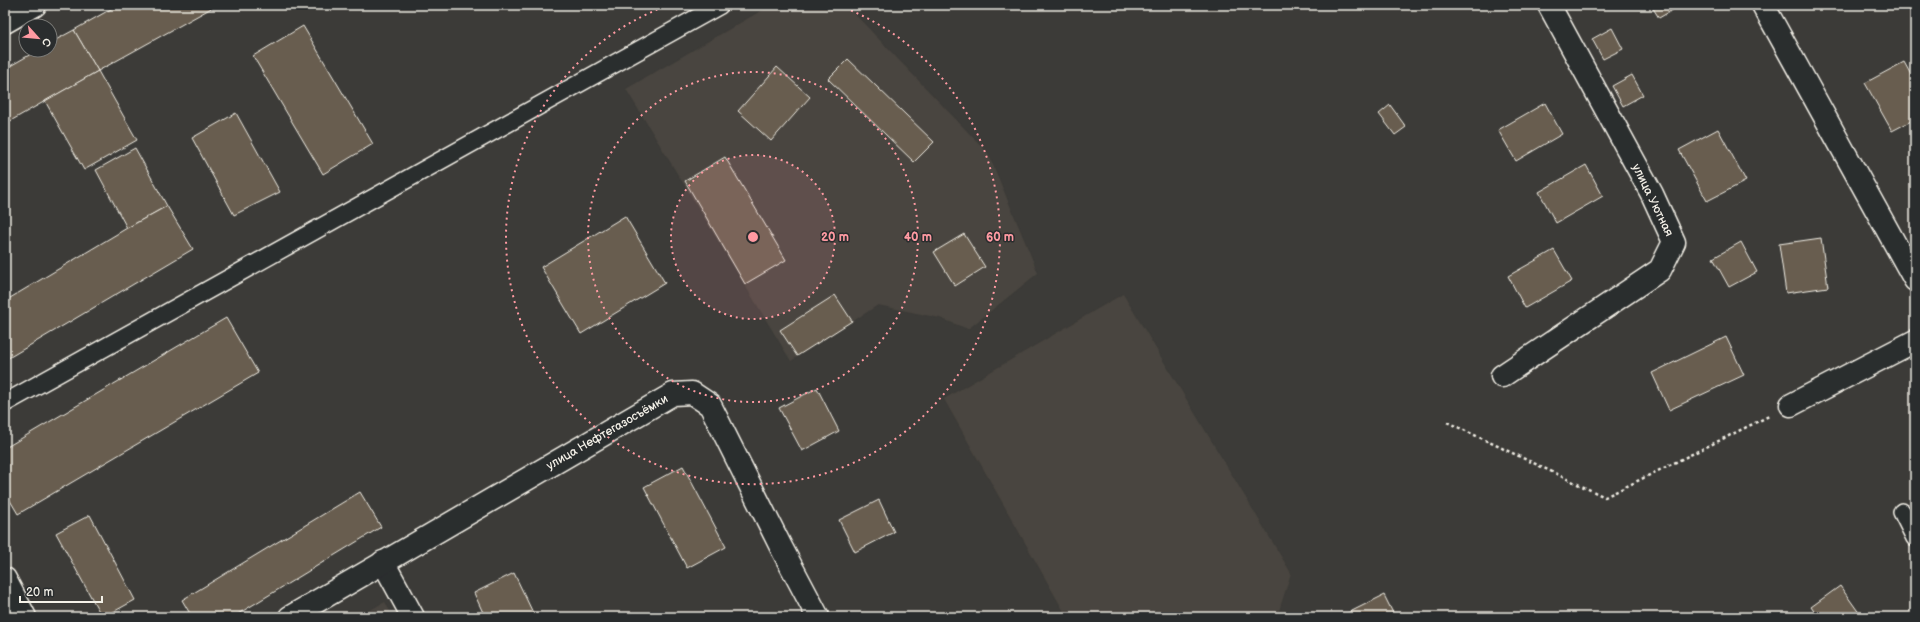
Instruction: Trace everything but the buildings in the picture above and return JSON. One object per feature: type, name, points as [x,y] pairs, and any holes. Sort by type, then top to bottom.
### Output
[{"type":"street","points":[[5,22],[34,5]]},
{"type":"street","name":"улица Уютная","points":[[1502,376],[1660,270],[1674,242],[1652,194],[1549,5]]},
{"type":"street","points":[[1763,5],[1915,280]]},
{"type":"street","points":[[1791,405],[1915,341]]},
{"type":"street","name":"улица Нефтегазосъёмки","points":[[290,617],[673,394],[692,393],[710,405],[818,617]]},
{"type":"street","points":[[383,562],[413,617]]},
{"type":"street","points":[[5,579],[25,617]]},
{"type":"lane","points":[[5,403],[720,5]]},
{"type":"lane","points":[[1902,512],[1915,538]]},
{"type":"path","points":[[1447,422],[1605,497],[1791,405]]},
{"type":"shaded area","points":[[771,5],[846,5],[988,153],[1038,273],[968,329],[940,318],[878,305],[791,361],[626,89]]},
{"type":"shaded area","points":[[1123,294],[1291,573],[1277,617],[1067,617],[944,399]]},
{"type":"shaded area","points":[[385,602],[393,617],[357,617]]}]
